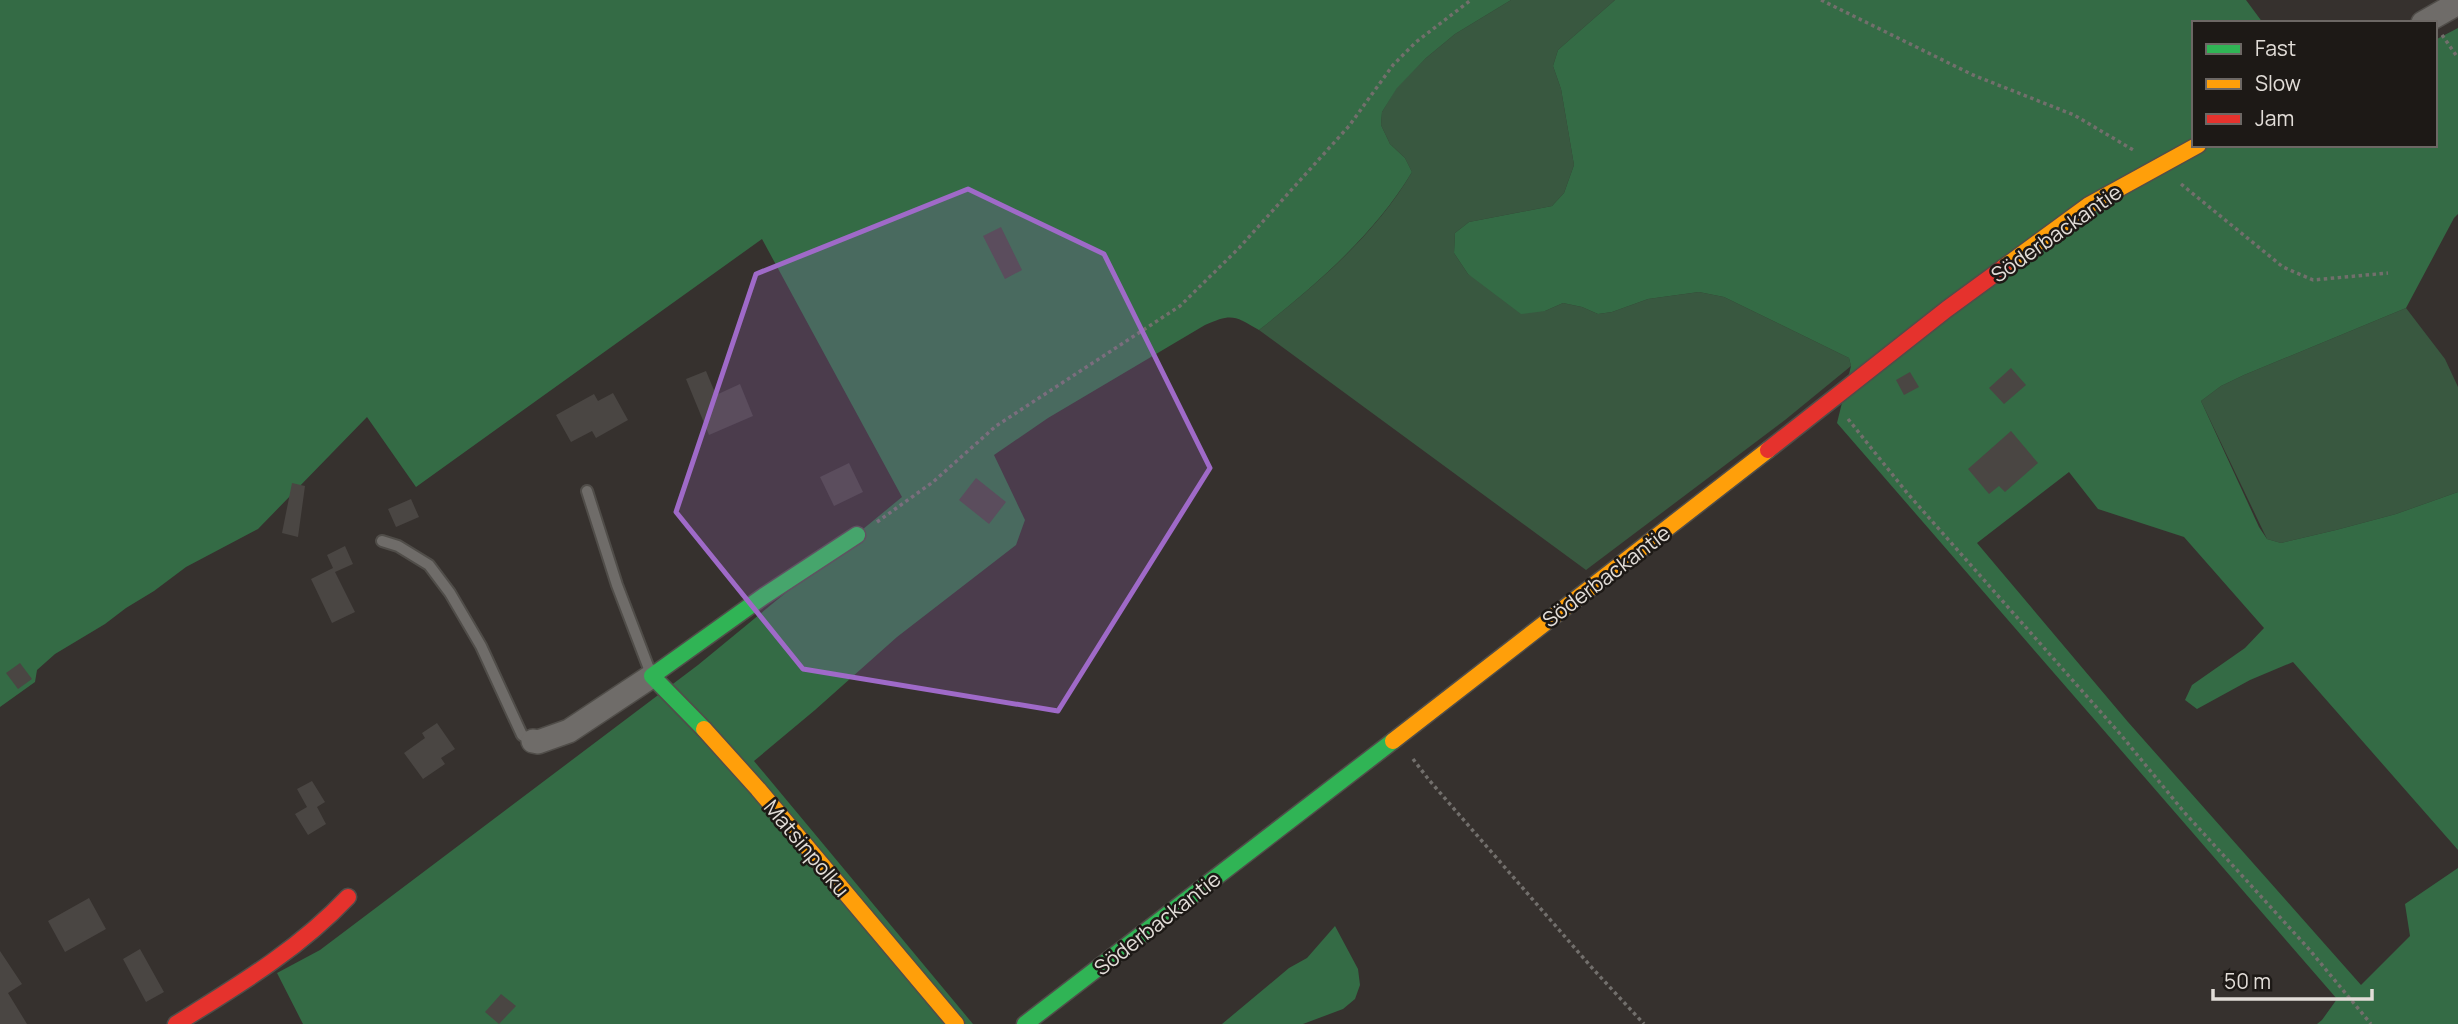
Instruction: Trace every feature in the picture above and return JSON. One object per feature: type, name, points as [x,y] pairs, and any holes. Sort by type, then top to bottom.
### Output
[{"type":"street","points":[[2437,22],[2458,3]]},
{"type":"street","name":"Söderbackantie","points":[[1025,1024],[1834,400],[1947,309],[2080,212],[2193,147]]},
{"type":"street","points":[[533,741],[538,742],[569,731],[764,596],[858,535]]},
{"type":"street","name":"Matsinpolku","points":[[652,676],[758,789],[956,1024]]},
{"type":"street","points":[[176,1024],[235,987],[318,928],[348,897]]},
{"type":"lane","points":[[587,491],[617,585],[652,676]]},
{"type":"lane","points":[[383,541],[398,546],[429,565],[450,593],[481,646],[522,736],[533,741]]},
{"type":"path","points":[[858,535],[933,482],[996,426],[1180,306],[1239,248],[1349,126],[1393,65],[1416,42],[1471,0]]},
{"type":"path","points":[[1821,0],[1973,75],[2074,115],[2160,166],[2283,267],[2313,280],[2388,273]]},
{"type":"path","points":[[2437,34],[2458,58]]},
{"type":"path","points":[[1834,400],[1908,494],[2048,650],[2185,812],[2308,948],[2371,1024]]},
{"type":"path","points":[[1397,737],[1429,780],[1643,1024]]},
{"type":"highlighted area","points":[[968,189],[1104,254],[1210,468],[1058,711],[803,669],[676,512],[756,274]]},
{"type":"green space","points":[[0,0],[1511,0],[1455,34],[1426,58],[1397,88],[1382,112],[1381,125],[1390,144],[1405,158],[1412,172],[1380,217],[1343,258],[1259,330],[1233,318],[1205,325],[1048,418],[994,455],[1025,520],[1016,545],[897,637],[754,761],[973,1024],[303,1024],[277,973],[320,950],[698,665],[902,497],[762,239],[416,487],[367,417],[258,529],[186,567],[105,624],[55,654],[37,670],[35,682],[0,707]]},
{"type":"green space","points":[[1511,0],[1615,0],[1558,50],[1553,66],[1561,89],[1574,165],[1564,193],[1552,206],[1469,222],[1455,233],[1454,253],[1468,274],[1545,311],[1563,303],[1598,314],[1612,312],[1648,299],[1699,292],[1724,297],[1849,358],[1851,366],[1785,420],[1586,570],[1259,330],[1343,258],[1380,217],[1412,172],[1405,158],[1390,144],[1381,125],[1382,112],[1397,87],[1455,34]]},
{"type":"green space","points":[[1615,0],[2246,0],[2262,21],[2192,21],[2192,147],[2437,147],[2437,39],[2458,28],[2458,214],[2406,308],[2244,375],[2221,386],[2201,401],[2267,539],[2281,543],[2336,530],[2396,514],[2458,492],[2458,850],[2293,662],[2250,680],[2197,709],[2185,700],[2192,685],[2245,648],[2264,628],[2184,537],[2098,509],[2069,472],[1977,543],[2128,722],[2361,985],[2410,936],[2405,904],[2458,868],[2458,1024],[2317,1024],[2337,999],[1837,423],[1851,366],[1849,358],[1724,297],[1699,292],[1648,299],[1612,312],[1598,314],[1563,303],[1545,311],[1521,314],[1468,274],[1454,253],[1455,233],[1469,222],[1552,206],[1564,193],[1574,165],[1561,89],[1553,66],[1558,50]]},
{"type":"green space","points":[[2406,308],[2445,359],[2458,387],[2458,492],[2396,514],[2336,530],[2281,543],[2267,539],[2201,401],[2221,386],[2244,375]]},
{"type":"green space","points":[[1335,926],[1358,969],[1360,985],[1355,999],[1343,1009],[1303,1024],[1222,1024],[1289,968],[1307,958]]},
{"type":"building","points":[[1001,227],[1022,270],[1005,279],[983,236]]},
{"type":"building","points":[[2011,368],[2026,385],[2004,404],[1989,388]]},
{"type":"building","points":[[706,371],[716,395],[740,384],[753,416],[709,435],[686,379]]},
{"type":"building","points":[[1910,372],[1919,387],[1904,395],[1896,380]]},
{"type":"building","points":[[613,393],[628,420],[596,438],[592,431],[571,442],[556,415],[594,394],[598,401]]},
{"type":"building","points":[[2011,431],[2038,463],[2005,492],[1999,486],[1989,494],[1968,469]]},
{"type":"building","points":[[849,463],[863,492],[834,506],[820,477]]},
{"type":"building","points":[[976,478],[1006,502],[989,524],[959,500]]},
{"type":"building","points":[[292,483],[305,486],[298,537],[282,533]]},
{"type":"building","points":[[411,499],[419,517],[396,527],[388,509]]},
{"type":"building","points":[[345,546],[353,564],[335,572],[355,612],[332,623],[311,579],[333,568],[327,555]]},
{"type":"building","points":[[20,663],[32,679],[18,689],[6,673]]},
{"type":"building","points":[[437,723],[455,749],[441,758],[445,764],[423,779],[404,753],[425,738],[422,733]]},
{"type":"building","points":[[312,781],[325,802],[317,807],[326,824],[308,835],[295,814],[307,807],[297,789]]},
{"type":"building","points":[[89,898],[106,929],[65,952],[48,921]]},
{"type":"building","points":[[140,949],[164,992],[146,1002],[123,959]]},
{"type":"building","points":[[0,951],[22,984],[8,993],[27,1024],[0,1024]]},
{"type":"building","points":[[501,994],[516,1006],[499,1024],[485,1012]]},
{"type":"traffic: fast","points":[[704,729],[652,676],[764,596],[857,535]]},
{"type":"traffic: fast","points":[[1025,1024],[1393,741]]},
{"type":"traffic: slow","points":[[2003,268],[2089,205],[2194,147]]},
{"type":"traffic: slow","points":[[1393,741],[1768,450]]},
{"type":"traffic: slow","points":[[704,729],[956,1024]]},
{"type":"traffic: jam","points":[[1768,450],[2003,268]]},
{"type":"traffic: jam","points":[[176,1024],[288,950],[348,897]]}]
